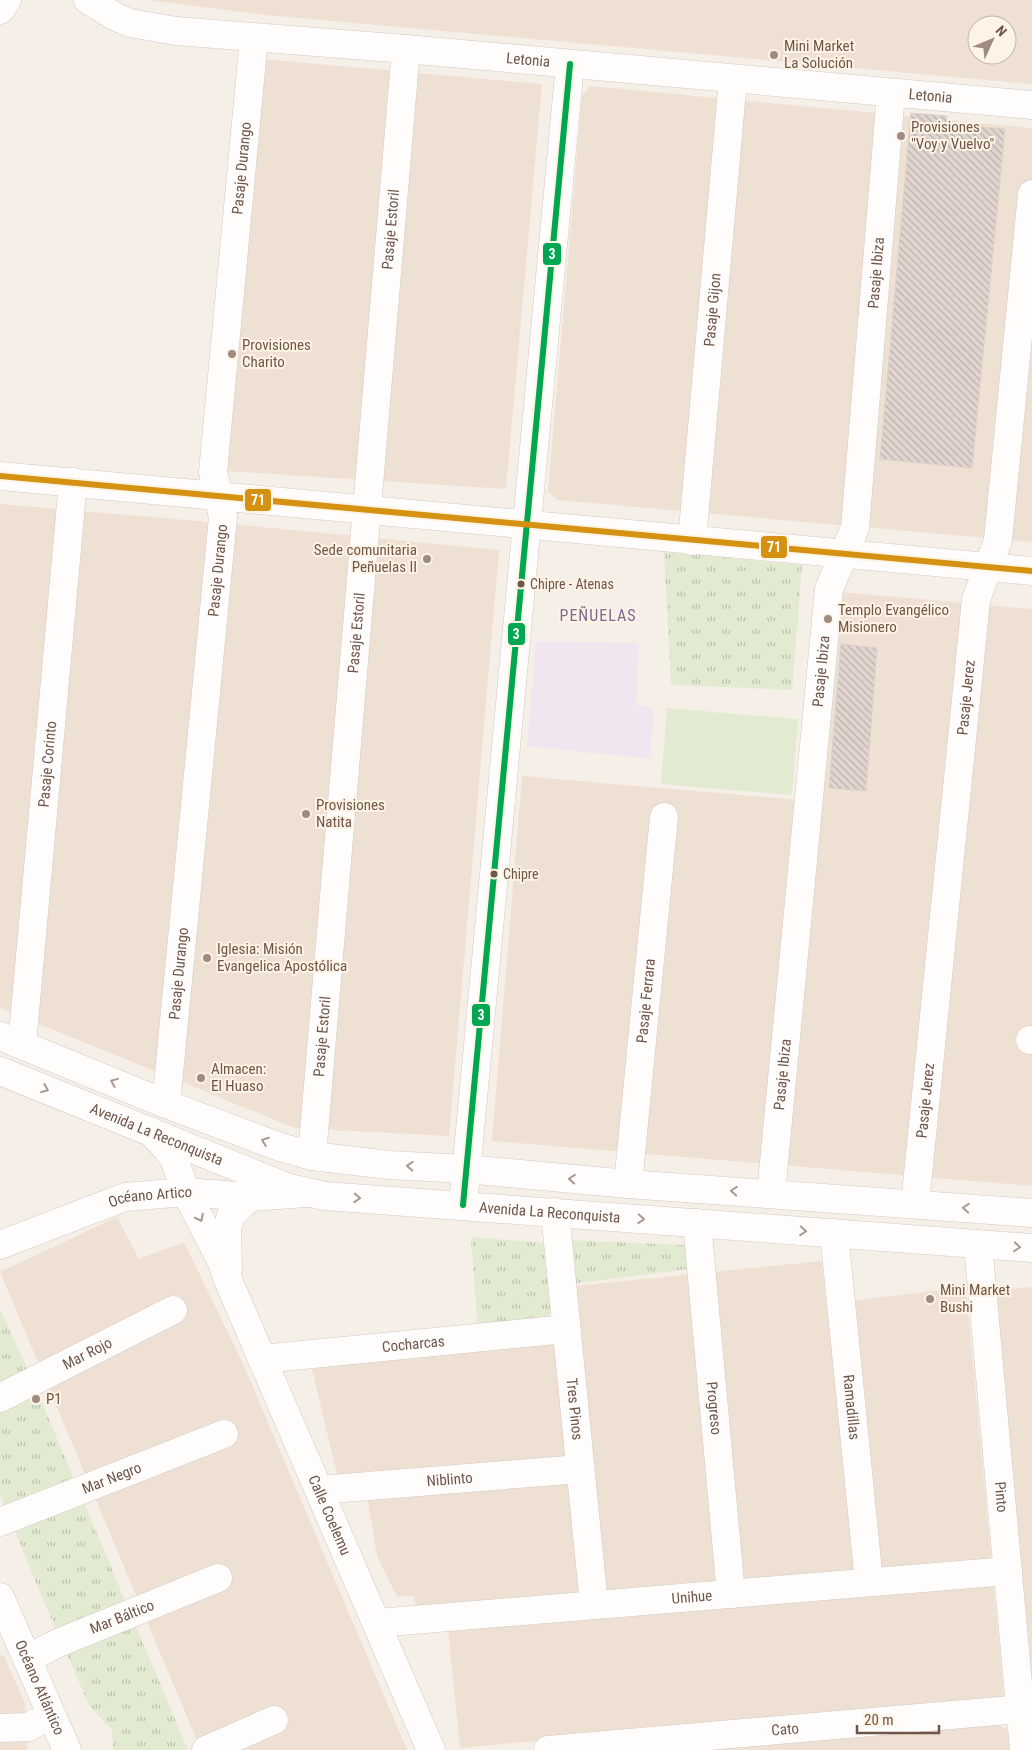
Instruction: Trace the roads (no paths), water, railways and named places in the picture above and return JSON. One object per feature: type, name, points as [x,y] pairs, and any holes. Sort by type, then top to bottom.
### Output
[{"type":"street","points":[[0,10],[6,0]]},
{"type":"street","name":"Letonia","points":[[88,0],[116,16],[143,26],[254,38],[406,49],[1032,105]]},
{"type":"street","name":"Pasaje Durango","points":[[166,1104],[223,517],[213,472],[254,38]]},
{"type":"street","name":"Pasaje Estoril","points":[[312,1156],[406,49]]},
{"type":"street","points":[[462,1205],[570,64]]},
{"type":"street","name":"Pasaje Gijon","points":[[692,541],[733,79]]},
{"type":"street","name":"Pasaje Ibiza","points":[[771,1194],[829,589],[855,528],[891,93]]},
{"type":"street","name":"Pasaje Jerez","points":[[915,1204],[976,600],[998,540],[1032,194]]},
{"type":"street","points":[[0,476],[1032,571]]},
{"type":"street","name":"Pasaje Corinto","points":[[11,1040],[72,482]]},
{"type":"street","name":"Pasaje Ferrara","points":[[628,1184],[664,817]]},
{"type":"street","name":"Avenida La Reconquista","points":[[11,1040],[166,1104],[280,1147],[312,1156],[389,1165],[466,1169],[628,1184],[1032,1213]]},
{"type":"street","name":"Avenida La Reconquista","points":[[0,1071],[289,1188],[325,1196],[1032,1248]]},
{"type":"street","name":"Calle Coelemu","points":[[150,1131],[174,1159],[186,1192],[222,1262],[228,1280],[431,1750]]},
{"type":"street","name":"Océano Artico","points":[[0,1245],[125,1197],[186,1192],[250,1197],[308,1192]]},
{"type":"street","name":"Calle Coelemu","points":[[228,1280],[227,1230],[231,1215],[250,1197]]},
{"type":"street","name":"Tres Pinos","points":[[555,1212],[594,1605]]},
{"type":"street","name":"Progreso","points":[[697,1223],[731,1594]]},
{"type":"street","name":"Ramadillas","points":[[834,1233],[869,1582]]},
{"type":"street","name":"Pinto","points":[[978,1244],[1024,1750]]},
{"type":"street","name":"Mar Rojo","points":[[0,1398],[173,1310]]},
{"type":"street","name":"Cocharcas","points":[[262,1359],[566,1329]]},
{"type":"street","name":"Mar Negro","points":[[0,1522],[224,1434]]},
{"type":"street","name":"Niblinto","points":[[319,1490],[580,1469]]},
{"type":"street","name":"Unihue","points":[[377,1623],[1008,1571]]},
{"type":"street","name":"Mar Báltico","points":[[27,1659],[58,1643],[218,1578]]},
{"type":"street","name":"Océano Atlántico","points":[[0,1597],[67,1750]]},
{"type":"street","name":"Cato","points":[[548,1750],[1020,1708]]},
{"type":"street","points":[[0,1728],[28,1727],[51,1715]]},
{"type":"street","points":[[206,1750],[274,1720]]},
{"type":"place","name":"Mini Market La Solución","points":[[774,55]]},
{"type":"place","name":"Provisiones \"Voy y Vuelvo\"","points":[[901,136]]},
{"type":"place","name":"Provisiones Charito","points":[[232,354]]},
{"type":"place","name":"Sede comunitaria Peñuelas II","points":[[427,559]]},
{"type":"place","name":"Chipre - Atenas","points":[[521,584]]},
{"type":"place","name":"Templo Evangélico Misionero","points":[[828,619]]},
{"type":"place","name":"Provisiones Natita","points":[[306,814]]},
{"type":"place","name":"Chipre","points":[[494,874]]},
{"type":"place","name":"Iglesia: Misión Evangelica Apostólica","points":[[207,958]]},
{"type":"place","name":"Almacen: El Huaso","points":[[201,1078]]},
{"type":"place","name":"Mini Market Bushi","points":[[930,1299]]},
{"type":"place","name":"P1","points":[[36,1399]]},
{"type":"district","name":"PEÑUELAS","points":[[598,615]]}]
